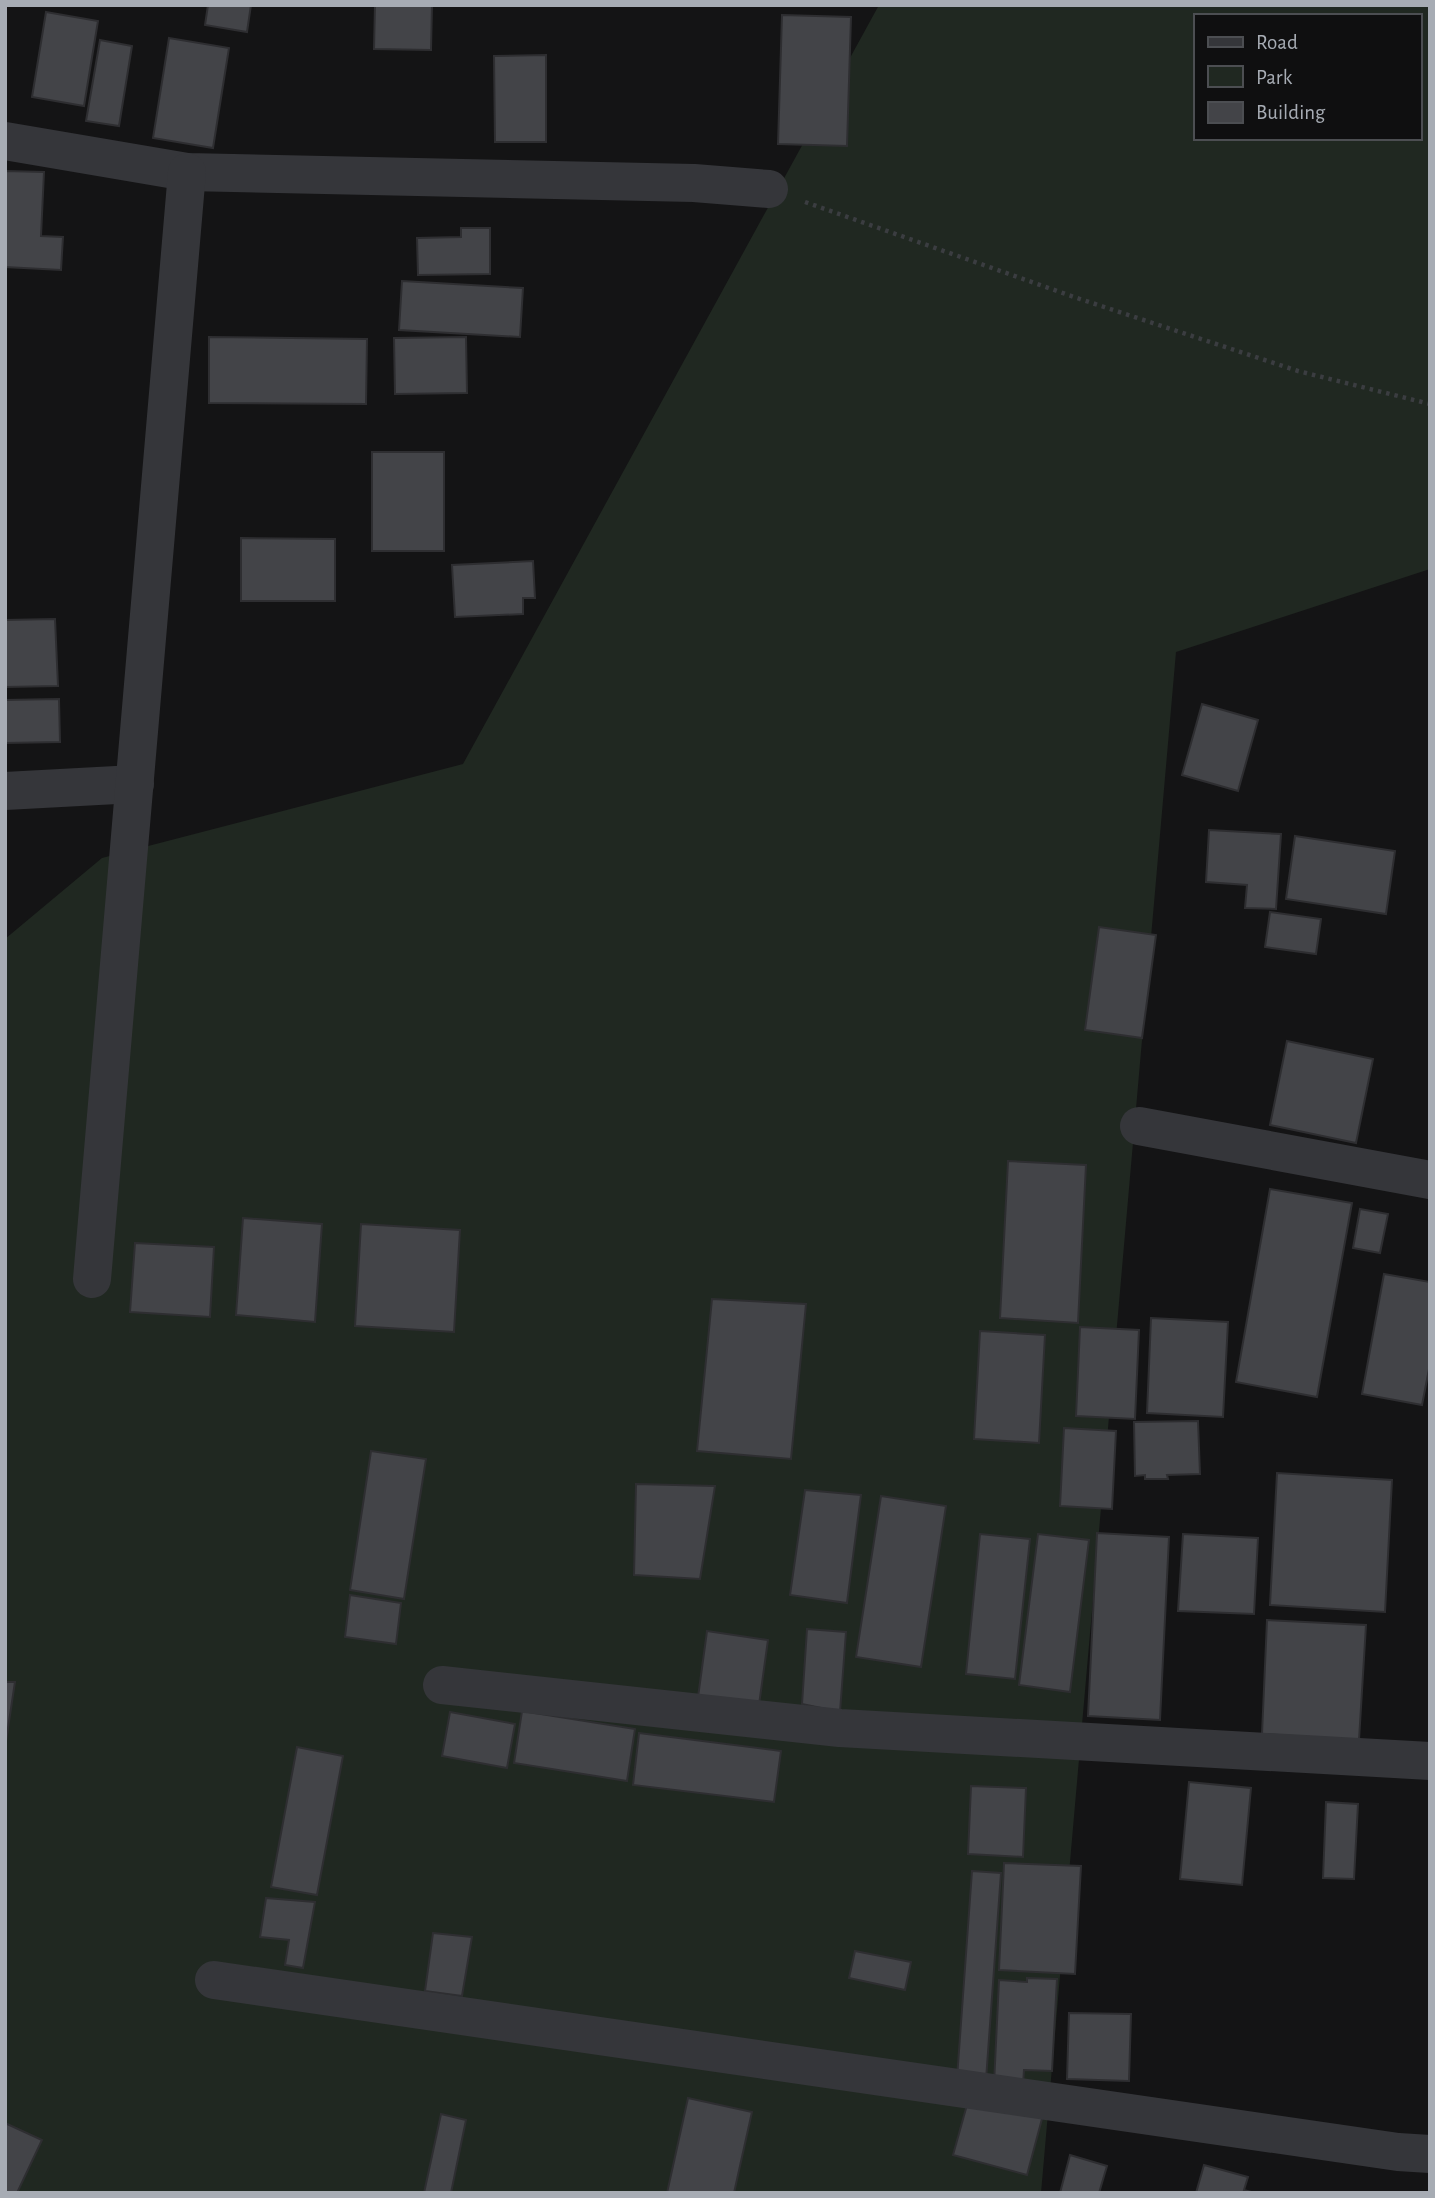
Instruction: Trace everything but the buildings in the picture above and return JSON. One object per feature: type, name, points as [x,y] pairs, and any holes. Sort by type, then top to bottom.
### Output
[{"type":"street","points":[[5,141],[187,172],[694,183],[769,189]]},
{"type":"street","points":[[92,1279],[187,172]]},
{"type":"street","points":[[5,791],[135,784]]},
{"type":"street","points":[[1139,1126],[1430,1180]]},
{"type":"street","points":[[442,1685],[840,1728],[1430,1761]]},
{"type":"street","points":[[214,1980],[1371,2148],[1430,2154]]},
{"type":"path","points":[[769,189],[1077,298],[1298,371],[1430,404]]},
{"type":"green space","points":[[879,5],[1430,5],[1430,569],[1176,652],[1041,2193],[5,2193],[5,939],[102,858],[463,764]]}]
